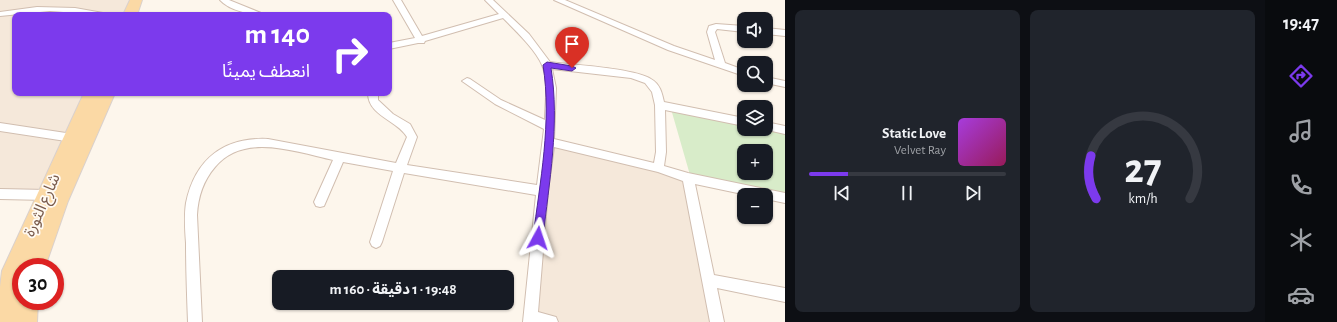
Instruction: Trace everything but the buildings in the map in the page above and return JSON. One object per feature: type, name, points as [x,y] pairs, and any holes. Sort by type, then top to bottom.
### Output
[{"type":"main road","points":[[131,12],[136,0]]},
{"type":"main road","points":[[141,12],[146,0]]},
{"type":"main road","name":"شارع الثورة","points":[[37,258],[78,139],[91,96]]},
{"type":"main road","name":"شارع الثورة","points":[[7,322],[6,272],[78,139],[105,96]]},
{"type":"main road","points":[[25,322],[26,310]]},
{"type":"street","points":[[224,0],[229,4],[253,12]]},
{"type":"street","points":[[397,0],[421,41]]},
{"type":"street","points":[[489,0],[526,36],[547,65],[551,88],[549,127],[550,142],[542,191],[530,319],[551,322]]},
{"type":"street","points":[[558,0],[671,48],[737,71]]},
{"type":"street","points":[[18,12],[46,9],[62,9],[81,12]]},
{"type":"street","points":[[0,14],[12,13]]},
{"type":"street","points":[[392,46],[421,41],[504,15]]},
{"type":"street","points":[[721,66],[711,32],[712,28],[716,26],[737,28]]},
{"type":"street","points":[[773,32],[785,33]]},
{"type":"street","points":[[547,65],[632,75],[648,81],[657,91],[660,105],[661,152],[658,168]]},
{"type":"street","points":[[467,81],[498,102],[549,127]]},
{"type":"street","points":[[773,81],[785,84]]},
{"type":"street","points":[[373,96],[373,101],[389,117],[406,127],[412,137],[400,168],[376,242]]},
{"type":"street","points":[[660,105],[737,121]]},
{"type":"street","points":[[0,127],[78,139]]},
{"type":"street","points":[[773,127],[785,130]]},
{"type":"street","points":[[550,142],[658,168],[688,178],[785,198]]},
{"type":"street","points":[[195,322],[192,203],[198,185],[214,160],[224,151],[238,145],[257,143],[284,146],[400,168],[542,191]]},
{"type":"street","points":[[320,202],[340,157]]},
{"type":"street","points":[[688,178],[717,322]]},
{"type":"street","points":[[0,194],[47,195]]},
{"type":"street","points":[[708,280],[785,295]]},
{"type":"shaded area","points":[[0,0],[136,0],[131,12],[12,12],[12,96],[93,96],[47,195],[0,194]]},
{"type":"shaded area","points":[[550,142],[687,178],[717,322],[553,322],[531,316]]},
{"type":"green space","points":[[671,109],[737,122],[737,136],[773,136],[773,130],[785,132],[785,195],[773,192],[773,188],[752,188],[690,175]]},
{"type":"route","points":[[538,238],[542,191],[550,142],[549,127],[551,88],[547,65],[572,68]]}]
